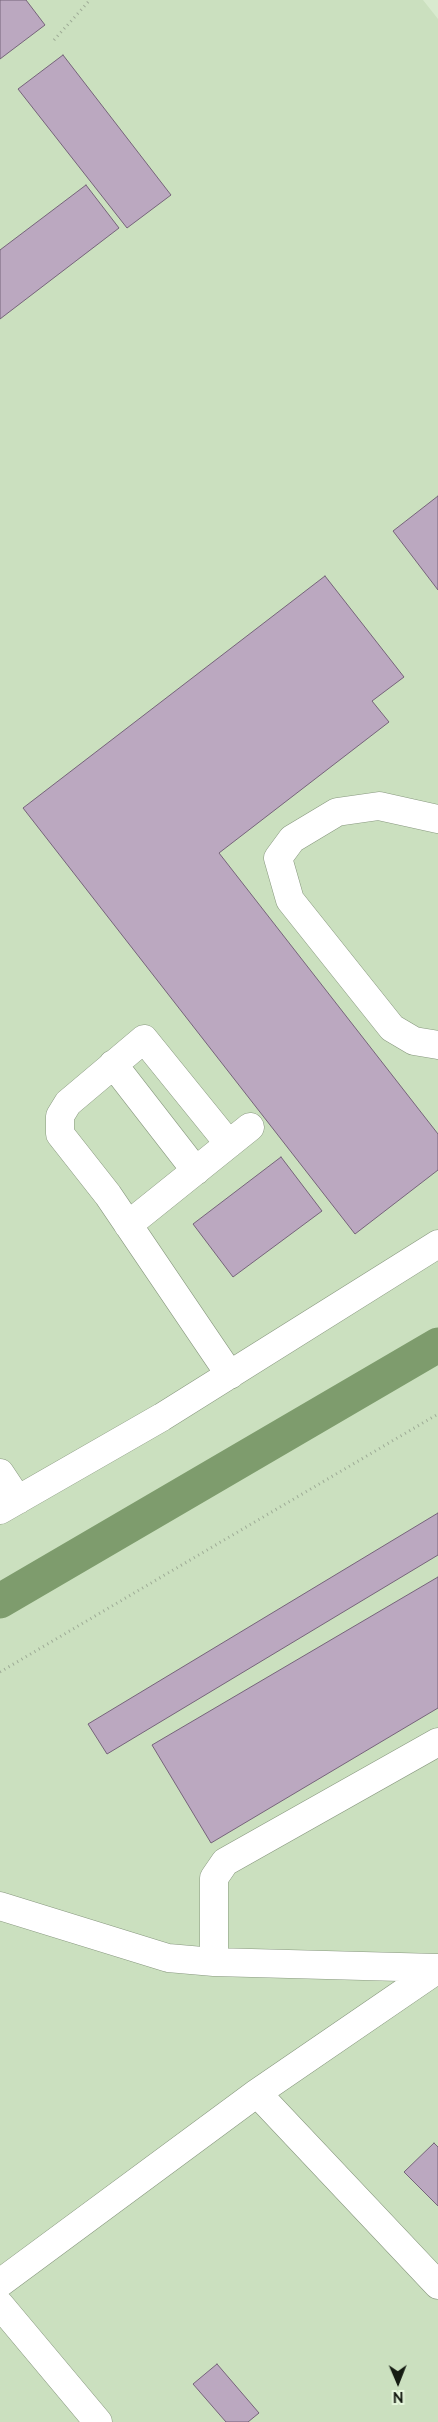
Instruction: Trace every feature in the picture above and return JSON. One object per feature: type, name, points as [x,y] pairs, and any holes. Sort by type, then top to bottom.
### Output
[{"type":"lane","points":[[438,820],[379,806],[337,812],[292,839],[278,858],[290,900],[392,1028],[414,1041],[438,1045]]},
{"type":"lane","points":[[229,1144],[144,1039],[68,1103],[60,1116],[60,1134],[128,1225],[230,1375]]},
{"type":"lane","points":[[113,1064],[196,1171]]},
{"type":"lane","points":[[128,1225],[250,1128]]},
{"type":"lane","points":[[0,1473],[9,1505],[162,1417],[438,1244]]},
{"type":"lane","points":[[214,1962],[214,1878],[225,1862],[438,1742]]},
{"type":"lane","points":[[0,1906],[168,1958],[214,1962],[438,1969]]},
{"type":"lane","points":[[0,2283],[257,2094],[438,1969]]},
{"type":"lane","points":[[257,2094],[438,2285]]},
{"type":"lane","points":[[0,2305],[98,2422]]},
{"type":"path","points":[[54,40],[90,0]]},
{"type":"path","points":[[0,1672],[438,1414]]},
{"type":"shaded area","points":[[0,0],[423,0],[438,19],[438,1337],[0,1588]]},
{"type":"shaded area","points":[[438,1345],[438,2422],[0,2422],[0,1601]]},
{"type":"building","points":[[0,0],[26,0],[45,25],[0,59]]},
{"type":"building","points":[[63,55],[171,195],[127,228],[18,89]]},
{"type":"building","points":[[86,185],[119,228],[0,319],[0,250]]},
{"type":"building","points":[[438,496],[438,590],[393,531]]},
{"type":"building","points":[[325,576],[404,677],[372,701],[389,722],[219,853],[438,1134],[438,1170],[355,1234],[23,808]]},
{"type":"building","points":[[281,1157],[322,1211],[233,1277],[193,1224]]},
{"type":"building","points":[[438,1513],[438,1555],[107,1754],[88,1724]]},
{"type":"building","points":[[438,1577],[438,1708],[211,1843],[152,1745]]},
{"type":"building","points":[[434,2143],[438,2147],[438,2206],[404,2172]]},
{"type":"building","points":[[217,2364],[259,2413],[248,2422],[226,2422],[193,2384]]},
{"type":"waterway","points":[[0,1601],[438,1345]]}]
